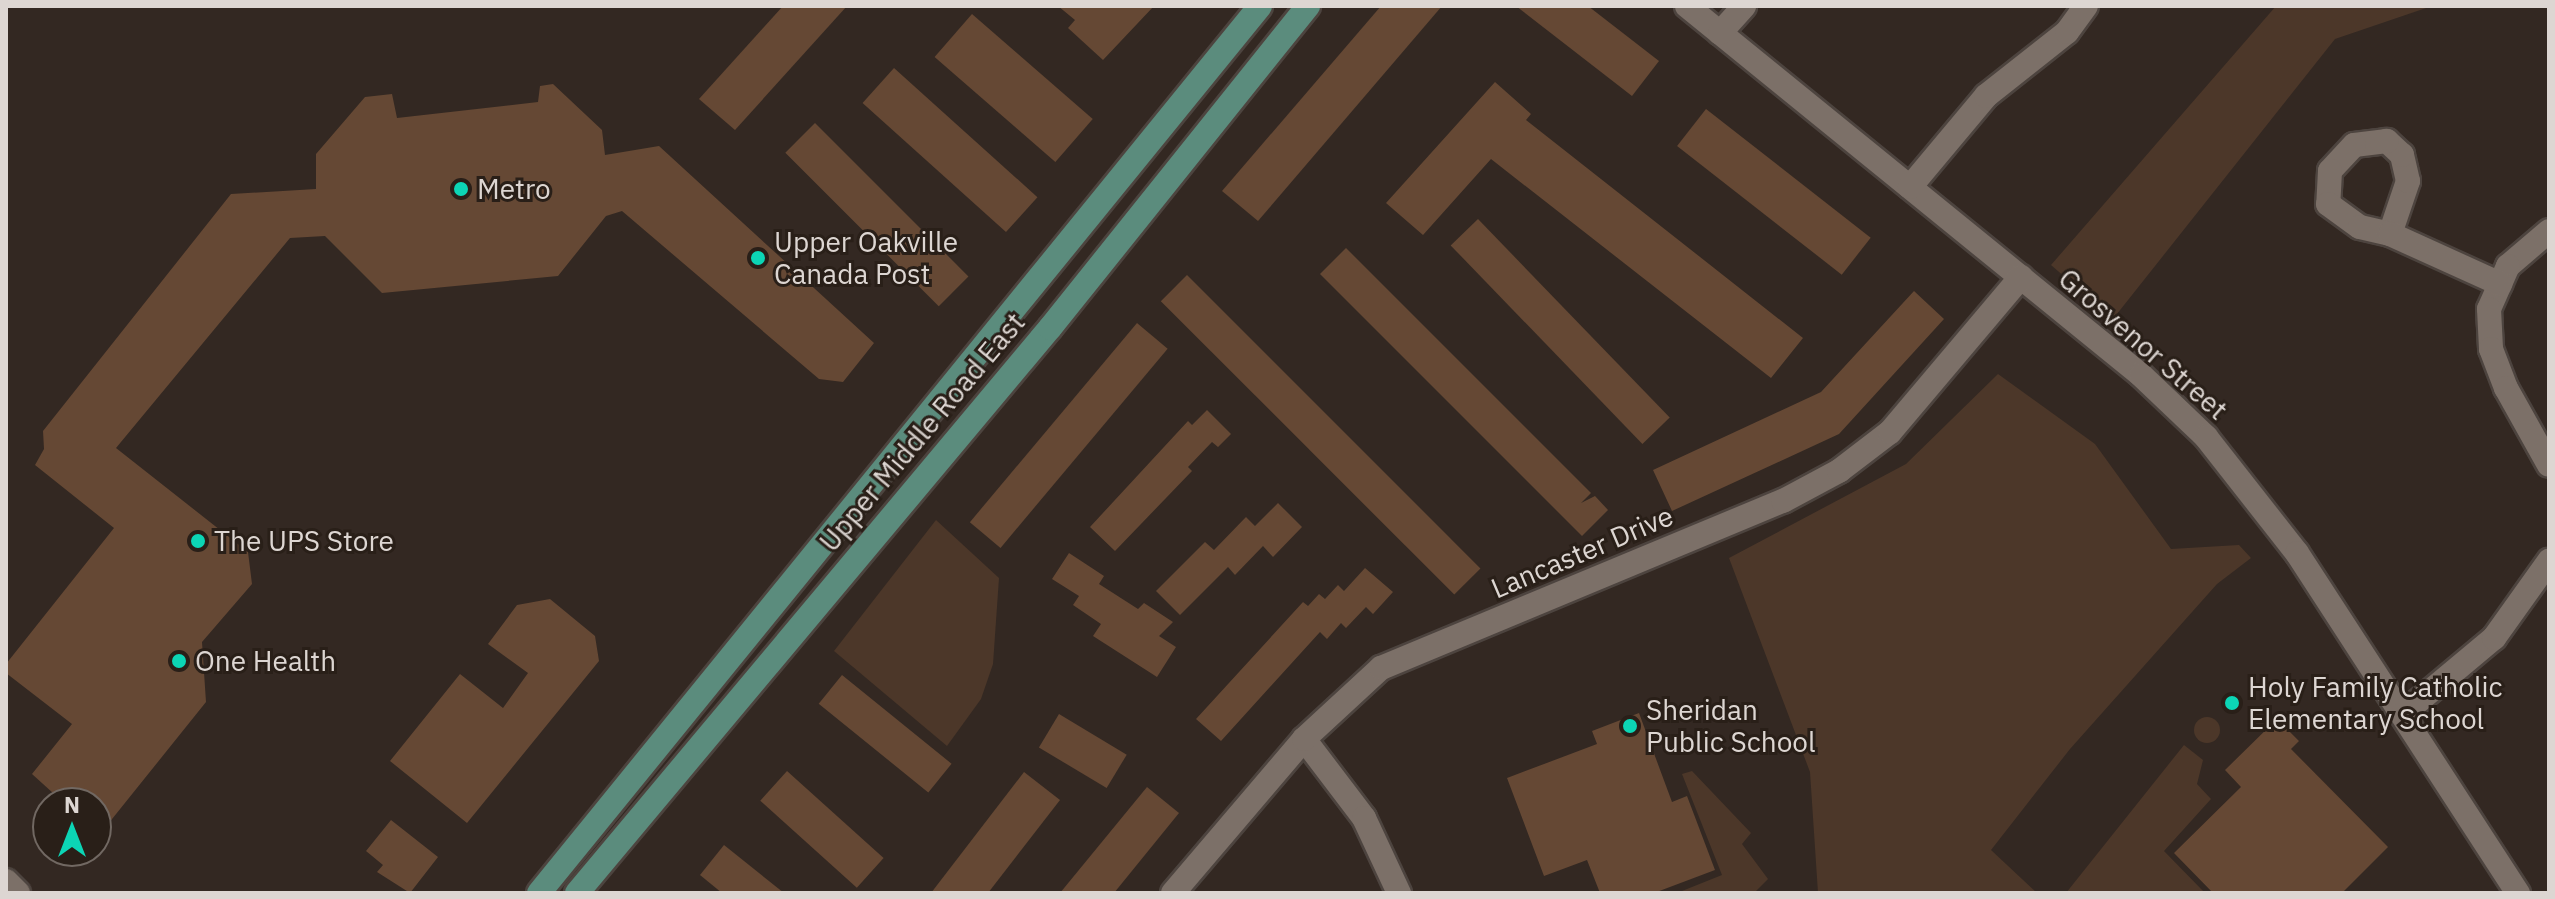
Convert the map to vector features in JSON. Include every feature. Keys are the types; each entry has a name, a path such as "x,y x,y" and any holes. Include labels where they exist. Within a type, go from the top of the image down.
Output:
{"main road":[{"name":"Upper Middle Road East","path":"539,893 1260,6"},
{"name":"Upper Middle Road East","path":"577,893 1050,328 1308,6"}],"street":[{"name":"Grosvenor Street","path":"1687,6 2153,385 2206,437 2297,553 2518,893"},
{"path":"1720,33 1744,6"},
{"path":"1910,187 1986,96 2067,32 2084,7"},
{"path":"2549,231 2508,266 2489,309 2491,349 2506,388 2549,465"},
{"path":"2390,234 2500,284"},
{"name":"Lancaster Drive","path":"1173,893 1304,739 1381,668 1783,501 1839,471 1890,432 2021,277"},
{"path":"2403,714 2494,638 2549,561"},
{"path":"1304,739 1364,818 1399,893"},
{"path":"6,881 18,893"}],"shaded area":[{"path":"2276,6 2432,6 2335,39 2113,319 2051,265"},
{"path":"1998,374 2095,444 2171,549 2239,545 2251,558 2217,584 2070,749 1991,850 2037,893 1818,893 1810,772 1729,558 1906,464"},
{"path":"936,520 999,578 993,664 981,699 947,746 834,651"},
{"path":"2207,717 2216,721 2220,730 2216,739 2207,743 2198,739 2194,730 2198,721"},
{"path":"2184,745 2203,760 2197,784 2211,799 2164,851 2205,893 2066,893"},
{"path":"1692,771 1751,833 1742,844 1768,879 1754,893 1677,893 1722,875 1682,774"}],"building":[{"path":"783,6 847,6 735,130 699,99"},
{"path":"1058,6 1154,6 1103,60 1068,28 1075,20"},
{"path":"1381,6 1442,6 1258,221 1222,191"},
{"path":"1516,6 1588,6 1659,61 1632,96"},
{"path":"972,14 1093,119 1055,162 935,57"},
{"path":"894,68 1037,197 1006,232 863,103"},
{"path":"1495,82 1531,114 1526,120 1803,338 1771,378 1491,159 1423,235 1386,203"},
{"path":"553,84 602,130 605,155 659,146 874,343 843,382 819,379 622,211 606,216 558,276 382,293 325,236 290,238 116,448 248,552 252,584 202,642 206,702 112,819 112,787 46,787 32,774 72,724 6,673 6,664 114,528 35,465 44,449 43,431 231,194 316,189 316,154 365,97 392,94 397,118 538,102 540,86"},
{"path":"1706,109 1871,238 1842,275 1677,146"},
{"path":"815,123 968,276 939,306 785,153"},
{"path":"1478,219 1670,418 1642,444 1451,245"},
{"path":"1346,248 1591,493 1581,503 1595,496 1608,510 1582,536 1320,274"},
{"path":"1187,275 1480,568 1454,595 1161,301"},
{"path":"1914,291 1944,319 1839,434 1672,511 1653,470 1821,392"},
{"path":"1137,323 1168,349 1001,548 970,522"},
{"path":"1207,410 1231,434 1218,447 1212,442 1188,467 1192,471 1115,551 1090,527 1188,421 1192,425"},
{"path":"1278,503 1302,527 1273,557 1263,546 1235,575 1228,567 1180,615 1156,591 1205,542 1214,550 1246,517 1255,526"},
{"path":"1069,553 1104,576 1099,584 1138,609 1144,603 1173,622 1159,636 1176,647 1157,677 1093,636 1101,624 1073,605 1079,596 1052,579"},
{"path":"1365,568 1393,592 1373,614 1366,607 1346,628 1341,623 1327,639 1320,632 1221,741 1196,719 1303,602 1308,606 1319,594 1325,599 1338,585 1344,591"},
{"path":"550,599 595,636 599,661 467,823 390,761 460,674 503,708 528,673 488,644 517,605"},
{"path":"842,675 952,764 928,792 819,704"},
{"path":"1639,713 1672,802 1687,796 1715,870 1654,893 1600,893 1587,860 1544,876 1507,778 1597,744 1592,731"},
{"path":"1059,714 1127,755 1107,788 1039,747"},
{"path":"2277,719 2299,741 2291,749 2388,847 2342,893 2213,893 2174,853 2241,787 2225,770"},
{"path":"787,771 884,858 857,888 760,801"},
{"path":"1024,772 1060,800 988,893 931,893"},
{"path":"1147,787 1179,813 1114,893 1060,893"},
{"path":"391,820 438,857 410,893 377,872 383,865 366,851"},
{"path":"724,845 784,893 722,893 700,875"}],"place":[{"name":"Metro","path":"461,189"},
{"name":"Upper Oakville Canada Post","path":"758,258"},
{"name":"The UPS Store","path":"198,541"},
{"name":"One Health","path":"179,661"},
{"name":"Holy Family Catholic Elementary School","path":"2232,703"},
{"name":"Sheridan Public School","path":"1630,726"}]}
